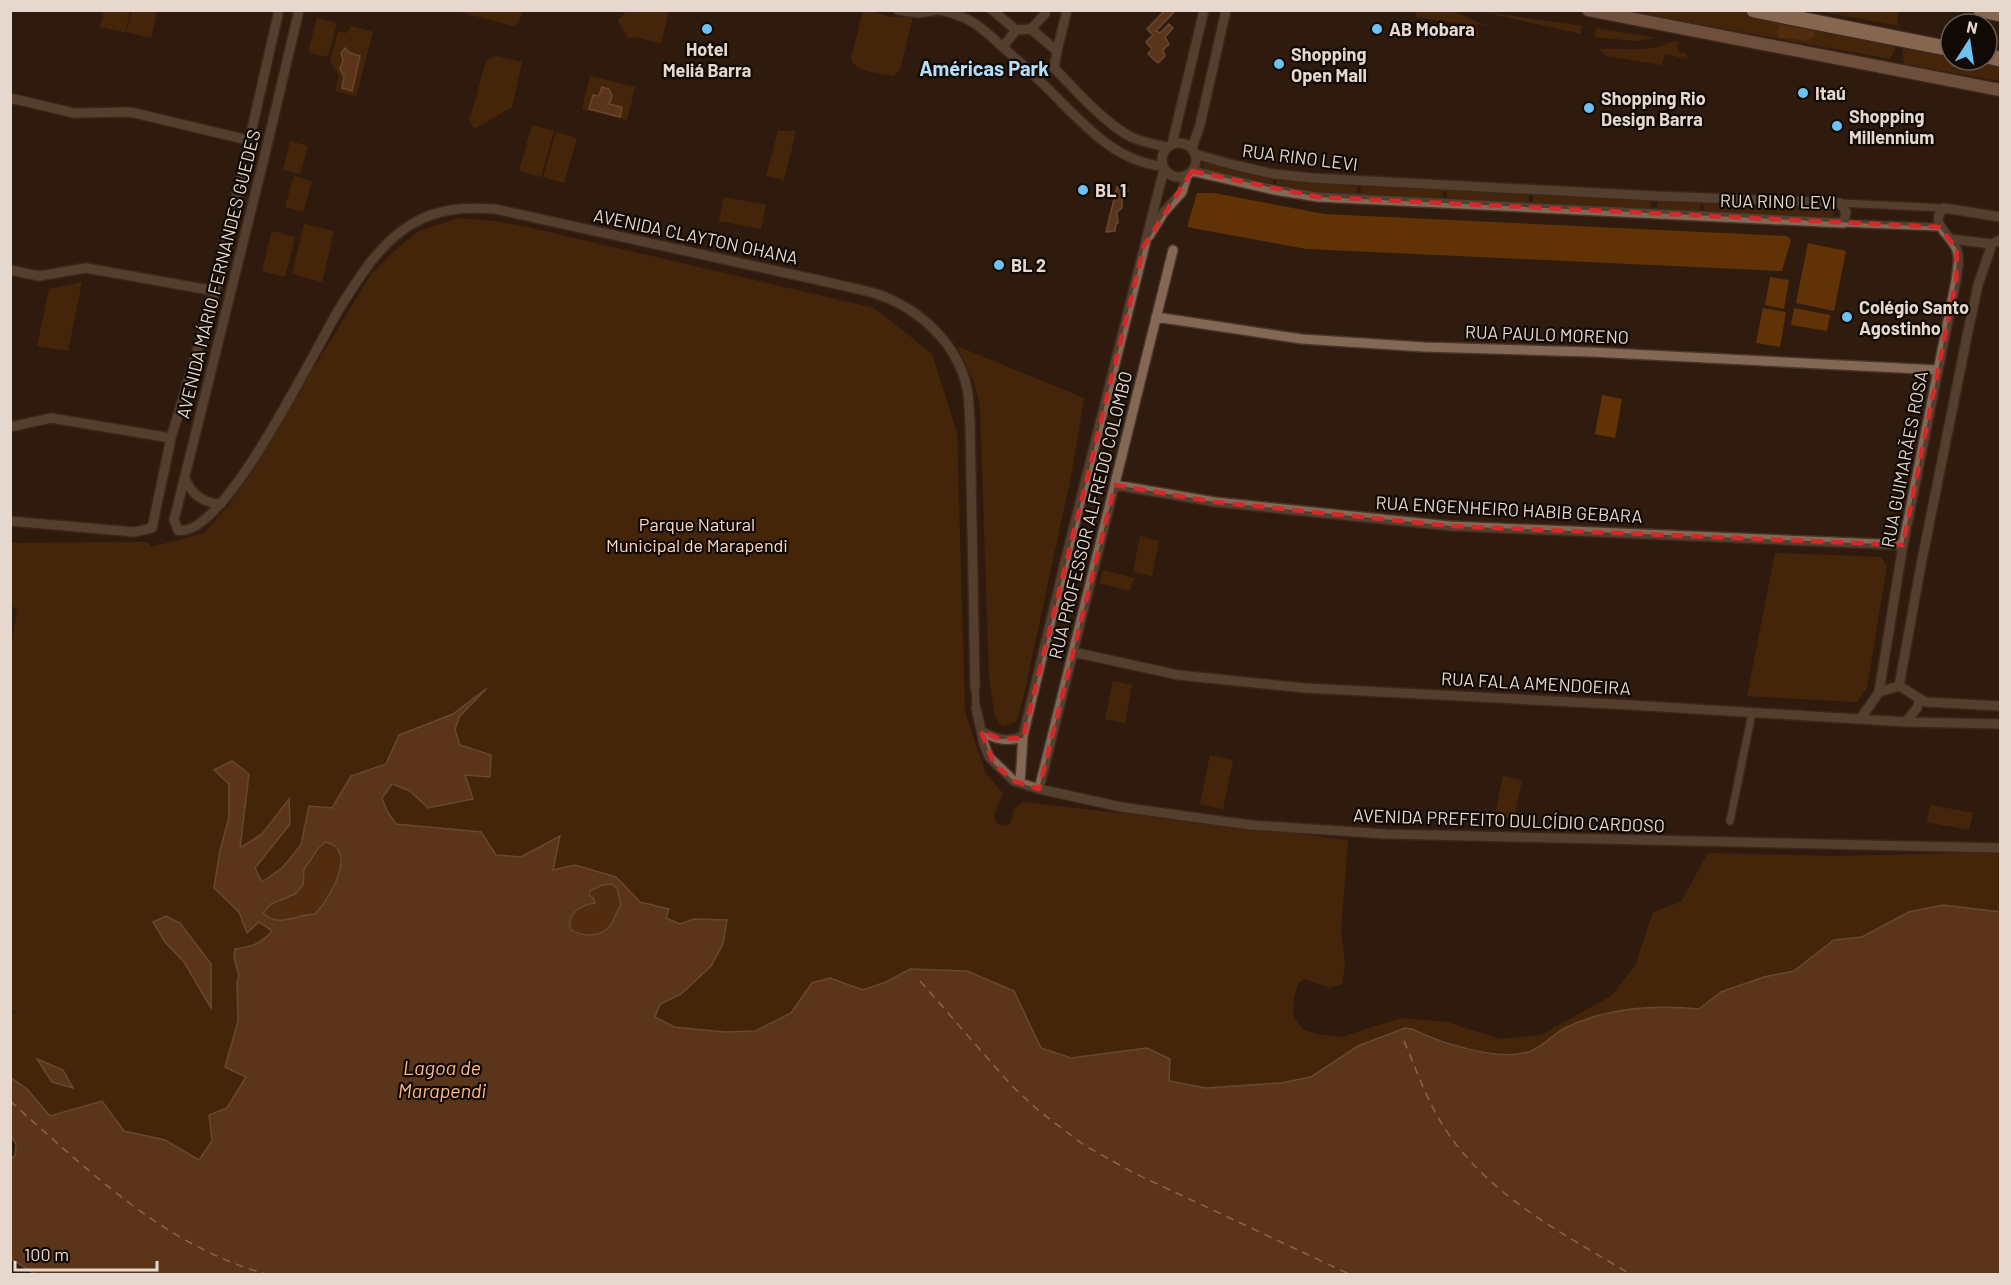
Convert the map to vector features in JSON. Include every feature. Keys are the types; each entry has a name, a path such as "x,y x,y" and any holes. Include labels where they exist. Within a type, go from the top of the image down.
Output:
{"highway":[{"path":"1754,10 1939,47"},
{"path":"1981,10 2001,14"}],"main road":[{"path":"1588,10 2001,90"}],"street":[{"name":"AVENIDA MÁRIO FERNANDES GUEDES","path":"10,521 134,532 153,528 171,438 215,291 279,10"},
{"name":"AVENIDA MÁRIO FERNANDES GUEDES","path":"191,528 182,531 174,524 299,10"},
{"path":"898,10 908,13 940,10 958,14 977,24 1099,139 1136,162 1163,168 1174,176 1189,173 1196,163 1194,151 1226,10"},
{"path":"992,10 1016,30 1031,29 1046,10"},
{"path":"1040,81 1054,68 1067,10"},
{"path":"1163,168 1162,154 1169,145 1203,10"},
{"path":"1031,29 1057,51"},
{"path":"1003,47 1016,30"},
{"path":"1054,68 1092,106 1130,136 1144,142 1169,145 1183,143 1194,151"},
{"path":"10,98 74,112 130,112 248,140"},
{"name":"RUA RINO LEVI","path":"1189,173 1318,197 1842,223 1846,212 1840,203 1312,178 1263,172 1230,164 1194,151"},
{"name":"RUA PROFESSOR ALFREDO COLOMBO","path":"1020,783 1023,736 1163,168"},
{"name":"RUA PROFESSOR ALFREDO COLOMBO","path":"1144,246 1164,212 1182,192 1189,173"},
{"path":"1656,196 1656,214"},
{"path":"1840,203 1944,208 2001,217"},
{"name":"AVENIDA CLAYTON OHANA","path":"191,528 221,504 244,474 280,416 340,308 370,262 389,241 412,223 438,212 466,207 495,209 879,295 916,314 942,336 956,357 967,388 970,421 976,708 984,744 994,764 1014,781 1020,783"},
{"path":"1944,208 1938,218 1939,227 1951,239 1998,240"},
{"path":"1842,223 1939,227"},
{"name":"RUA GUIMARÃES ROSA","path":"1861,718 1879,692 1903,545 1959,261 1957,249 1951,239"},
{"name":"RUA GUIMARÃES ROSA","path":"1899,686 1966,336 1978,285 1998,240"},
{"name":"RUA PROFESSOR ALFREDO COLOMBO","path":"1038,789 1173,249"},
{"path":"10,270 39,276 86,268 215,291"},
{"name":"RUA PAULO MORENO","path":"1156,317 1302,339 1424,347 1592,352 1938,370"},
{"path":"10,427 51,418 171,438"},
{"path":"185,479 192,492 200,498 210,504 221,504"},
{"name":"RUA ENGENHEIRO HABIB GEBARA","path":"1115,485 1215,502 1450,526 1903,545"},
{"name":"RUA FALA AMENDOEIRA","path":"1073,652 1178,675 1305,688 1906,722 2001,724"},
{"path":"1879,692 1899,686 1913,692 1926,702 2001,706"},
{"path":"1906,722 1917,708 1920,699"},
{"path":"1730,821 1752,713"},
{"path":"981,731 1000,739 1017,739 1023,736"},
{"name":"AVENIDA PREFEITO DULCÍDIO CARDOSO","path":"1020,783 1121,807 1251,825 1386,834 2001,849"}],"highlighted area":[{"path":"1192,171 1318,197 1939,227 1957,249 1956,281 1903,545 1450,526 1215,502 1115,485 1039,789 1014,781 994,764 981,731 1000,739 1023,738 1144,246"}],"green space":[{"path":"104,11 130,11 125,32 100,27"},
{"path":"132,11 157,11 151,38 126,32"},
{"path":"456,11 522,11 519,21 514,26"},
{"path":"627,11 669,11 661,44 636,37 628,38 618,20"},
{"path":"863,11 872,11 891,17 911,17 900,70 893,76 863,70 851,59"},
{"path":"1416,11 1452,11 1487,26 1477,24 1479,38 1470,37 1468,25 1417,17"},
{"path":"1479,11 1582,26 1581,34"},
{"path":"1629,11 1740,11 1894,41 1895,50 1890,59"},
{"path":"1818,11 1900,11 1897,17 1899,26"},
{"path":"317,18 337,23 328,57 308,52"},
{"path":"351,26 373,32 356,96 335,91 339,76 330,60 338,32 347,33"},
{"path":"1596,28 1657,38 1635,41 1595,37"},
{"path":"1674,41 1682,42 1677,45 1678,52 1686,53 1688,59 1665,54 1662,65 1606,56 1599,49 1647,49"},
{"path":"1902,43 1939,51 1939,70 1904,64"},
{"path":"495,56 522,62 512,107 474,129 468,118 471,115 486,61"},
{"path":"1999,64 2000,81 1949,72 1999,72"},
{"path":"590,76 635,87 627,120 582,109"},
{"path":"532,125 554,131 541,177 519,171"},
{"path":"778,131 796,131 784,180 766,176"},
{"path":"556,132 577,138 564,183 543,177"},
{"path":"290,141 308,146 300,174 283,170"},
{"path":"1206,161 1273,176 1272,187 1203,171 1202,165"},
{"path":"294,176 312,181 303,212 285,207"},
{"path":"1277,176 1357,186 1357,197 1276,187"},
{"path":"1361,186 1443,190 1442,201 1360,197"},
{"path":"1447,190 1529,194 1529,204 1447,201"},
{"path":"1197,193 1214,193 1324,214 1787,236 1791,240 1782,271 1306,249 1187,227"},
{"path":"1533,193 1652,199 1653,211 1533,205"},
{"path":"724,197 766,205 761,229 719,221"},
{"path":"1659,199 1700,202 1700,213 1660,212 1657,205"},
{"path":"1706,202 1830,207 1834,210 1834,215 1832,218 1705,212 1703,204"},
{"name":"Parque Natural Municipal de Marapendi","path":"459,218 495,221 874,308 932,354 957,433 965,712 986,774 1003,793 994,814 996,823 1004,826 1010,824 1014,809 1023,802 1348,840 1341,931 1345,964 1342,984 1330,988 1305,979 1299,982 1294,997 1293,1016 1303,1029 1316,1034 1341,1037 1401,1018 1447,1022 1500,1039 1541,1035 1611,996 1635,966 1653,912 1681,902 1708,853 1834,856 2000,852 2000,912 1943,905 1909,912 1862,937 1834,940 1794,971 1764,977 1721,992 1699,1009 1666,1007 1632,1009 1599,1015 1567,1026 1527,1053 1482,1051 1405,1028 1358,1046 1311,1077 1281,1083 1206,1089 1169,1081 1147,1048 1071,1058 1041,1048 1014,991 907,971 863,990 830,978 812,983 791,1013 755,1031 725,1032 674,1027 654,1017 660,1004 681,994 694,919 680,925 666,918 669,909 640,902 616,877 553,870 560,836 521,857 496,855 395,824 387,811 382,798 391,784 410,791 428,808 465,775 455,730 459,717 483,692 453,714 399,735 386,764 351,776 332,808 309,806 301,845 283,867 262,883 255,868 288,800 262,834 239,849 249,774 214,770 229,784 230,817 220,851 214,888 239,912 247,933 259,922 272,931 265,939 234,958 239,976 237,982 238,1021 225,1067 246,1077 199,1160 165,1140 124,1131 102,1101 50,1116 27,1089 11,1078 10,1014 17,1012 10,1009 10,654 17,611 11,604 11,543 147,542 152,547 204,533 230,504 372,273 419,231","holes":["154,922 199,950 211,964 211,1007 184,962 165,942","37,1059 63,1070 72,1088 52,1082"]},
{"path":"304,224 334,231 322,282 292,274"},
{"path":"272,231 295,237 285,277 262,271"},
{"path":"1808,243 1846,251 1834,311 1796,303"},
{"path":"1770,277 1789,280 1784,309 1765,305"},
{"path":"82,282 68,351 37,346 49,289"},
{"path":"1763,308 1786,312 1780,347 1756,343"},
{"path":"1794,308 1830,315 1827,331 1791,325"},
{"path":"957,346 1084,398 1071,476 1023,699 1016,722 1002,726 995,717 989,677 980,405 974,382"},
{"path":"1602,395 1622,399 1615,438 1595,434"},
{"path":"1140,536 1159,541 1152,576 1133,572"},
{"path":"1775,553 1880,557 1887,565 1867,688 1857,702 1747,696"},
{"path":"1103,570 1134,578 1130,591 1099,583"},
{"path":"1113,681 1132,685 1125,723 1105,719"},
{"path":"1210,755 1233,760 1223,809 1200,804"},
{"path":"1503,776 1522,780 1514,819 1495,815"},
{"path":"1930,805 1973,813 1969,830 1927,822"}],"shaded area":[{"path":"1787,23 1813,26 1815,36 1805,41 1779,38 1777,32 1780,25"},
{"path":"325,842 335,846 340,854 341,864 334,887 315,914 274,920 262,914 271,904 295,894 303,885 304,869"},
{"path":"611,884 616,888 621,905 610,926 601,933 591,935 580,934 570,929 572,917 579,908 587,904 590,891 602,885"}],"water":[{"path":"1165,10 1175,11 1156,31 1160,33 1169,24 1173,28 1165,37 1169,44 1163,50 1165,56 1158,63 1148,54 1152,49 1146,42 1153,35 1147,29"},
{"path":"345,48 350,53 360,56 352,91 342,88 344,77 340,69 343,60 341,53"},
{"path":"602,87 609,89 612,96 609,104 622,107 620,117 589,109 593,95 599,96"},
{"path":"1125,186 1128,190 1122,199 1122,208 1117,212 1118,223 1115,231 1106,232 1117,187"},
{"name":"Lagoa de Marapendi","path":"487,688 459,717 455,730 460,745 491,755 490,777 465,775 473,799 428,808 410,791 392,784 382,798 396,824 481,832 496,855 521,857 560,836 553,870 575,865 616,877 640,902 669,909 666,918 680,924 694,919 727,920 723,944 711,966 681,994 660,1004 655,1017 674,1027 725,1032 755,1031 791,1013 812,983 830,978 863,990 886,982 910,969 967,971 1014,991 1041,1048 1071,1058 1147,1048 1170,1059 1169,1081 1206,1088 1281,1083 1311,1077 1358,1046 1405,1028 1469,1049 1500,1054 1528,1052 1567,1027 1598,1016 1632,1009 1666,1007 1699,1009 1721,992 1764,977 1794,971 1834,940 1862,937 1909,912 1943,905 2000,912 2000,1274 35,1274 11,1259 10,1161 15,1155 16,1145 11,1135 11,1078 27,1089 50,1116 102,1101 124,1131 165,1140 199,1160 212,1141 209,1115 227,1108 246,1077 225,1067 238,1021 237,982 239,976 234,958 235,949 255,944 272,931 259,922 247,933 239,912 214,888 229,817 229,784 214,770 232,761 249,774 240,848 262,834 289,799 290,824 255,868 262,882 283,867 301,845 309,806 332,808 351,776 386,764 399,735 453,714","holes":["325,842 335,846 340,854 341,864 334,887 321,907 315,914 288,920 269,918 263,913 271,904 295,894 303,885 304,869","611,884 617,888 621,905 610,926 601,933 591,935 580,934 570,929 573,914 584,906 595,903 589,895 590,891 602,885"]},
{"path":"166,916 180,923 211,964 211,1008 184,962 165,942 153,922"},
{"path":"37,1059 63,1070 73,1088 52,1082"}],"ferry route":[{"path":"920,981 1011,1085 1039,1111 1084,1145 1134,1173 1349,1274"},
{"path":"1404,1041 1436,1114 1460,1149 1480,1171 1527,1210 1630,1274"},
{"path":"10,1101 98,1178 160,1225 229,1261 266,1274"}],"place":[{"name":"Hotel Meliá Barra","path":"707,29"},
{"name":"AB Mobara","path":"1377,29"},
{"name":"Shopping Open Mall","path":"1279,64"},
{"name":"Itaú","path":"1803,93"},
{"name":"Shopping Rio Design Barra","path":"1589,108"},
{"name":"Shopping Millennium","path":"1837,126"},
{"name":"BL 1","path":"1083,190"},
{"name":"BL 2","path":"999,265"},
{"name":"Colégio Santo Agostinho","path":"1847,317"}],"district":[{"name":"Américas Park","path":"984,68"}]}
